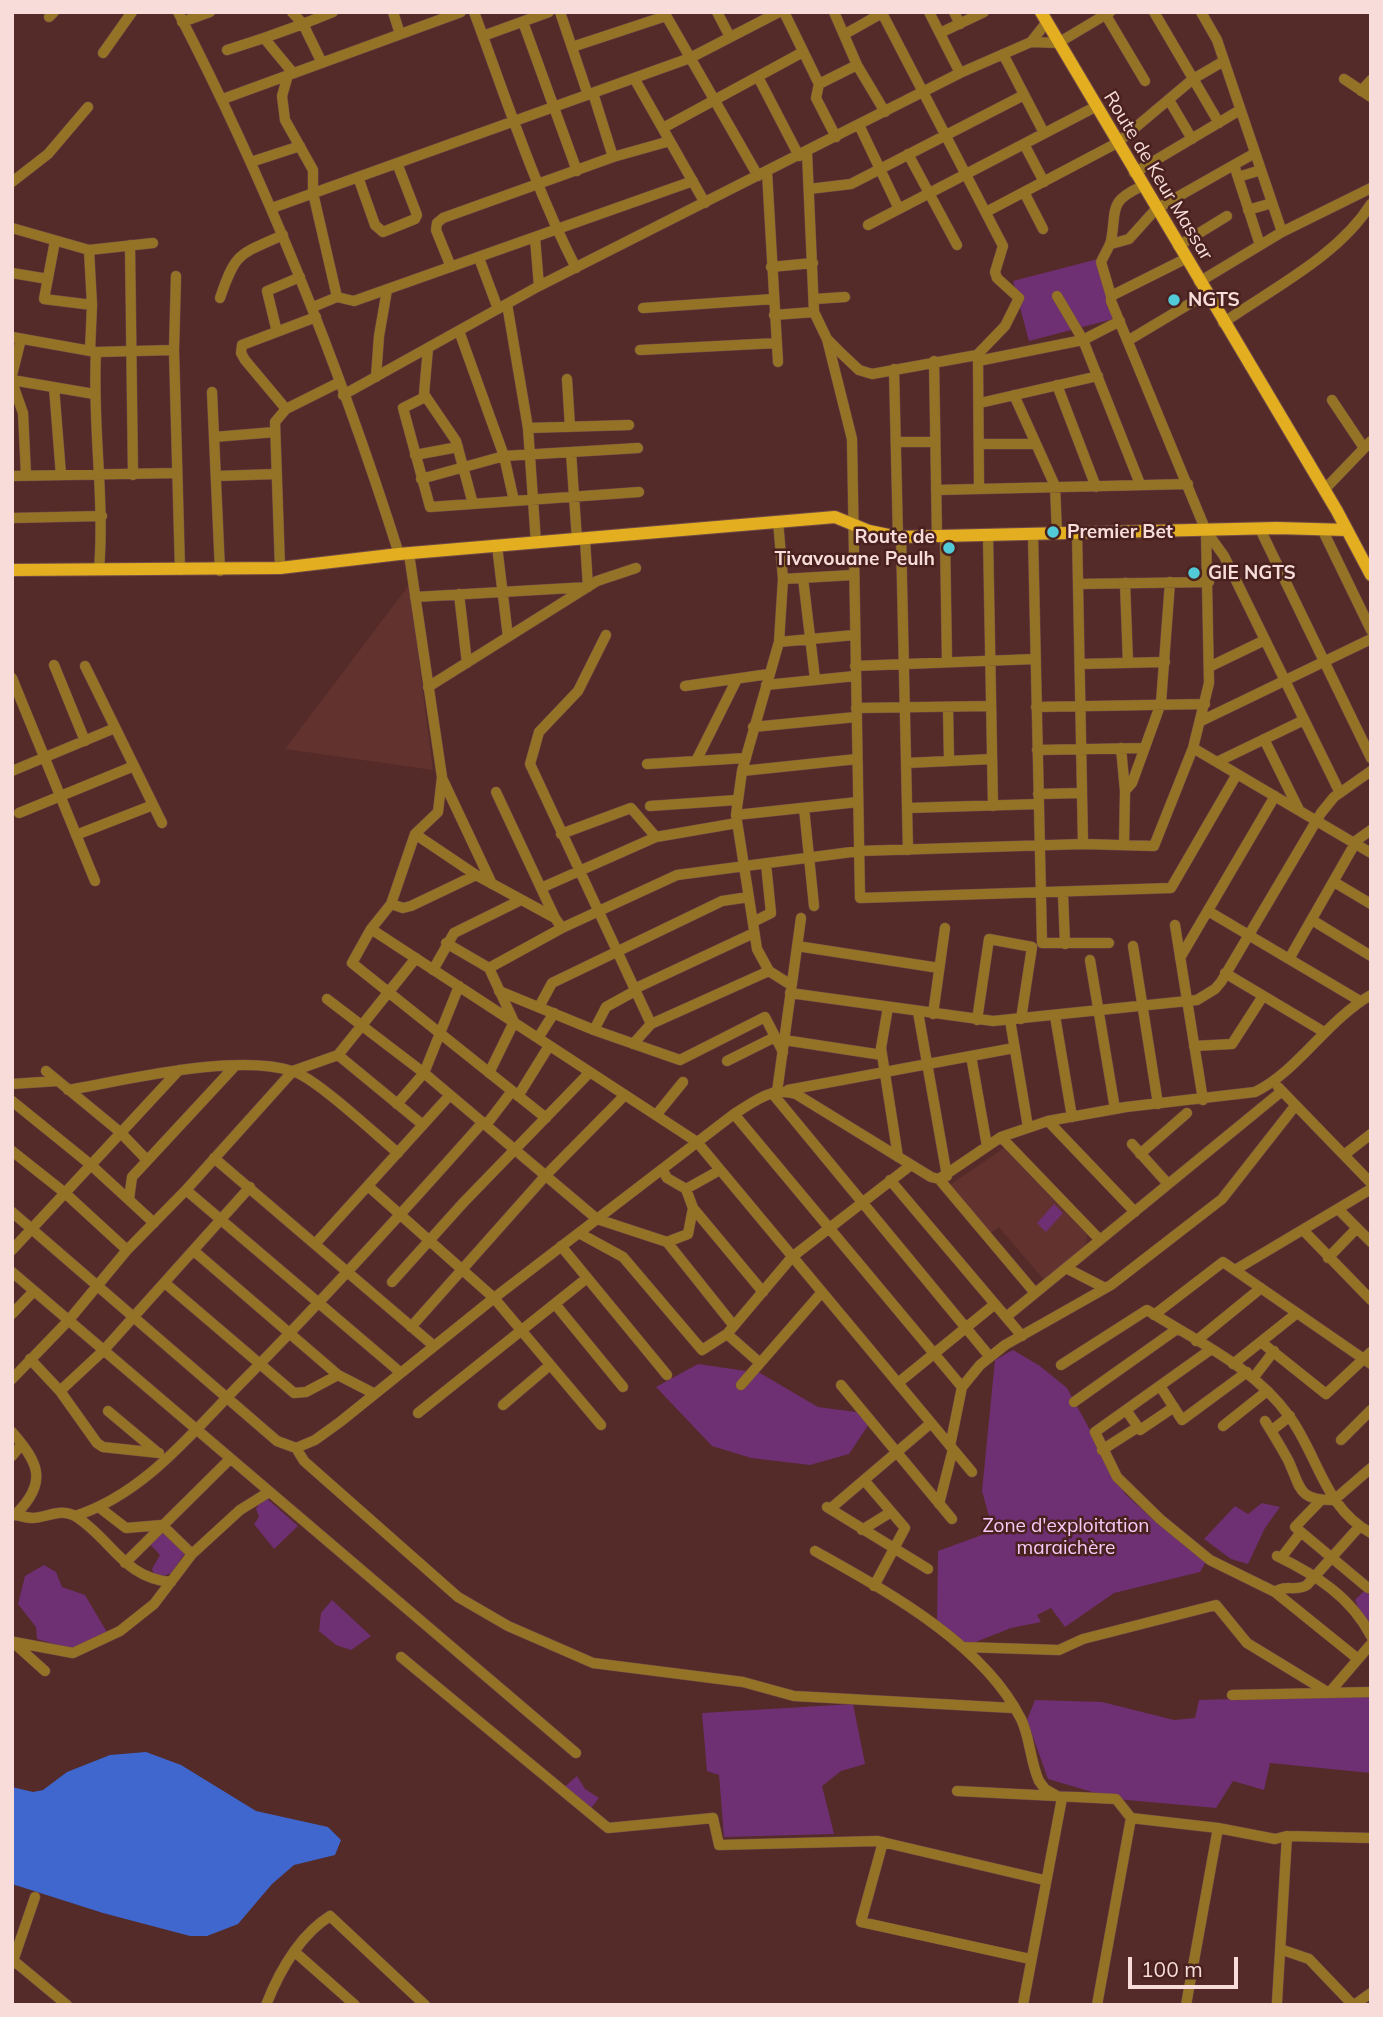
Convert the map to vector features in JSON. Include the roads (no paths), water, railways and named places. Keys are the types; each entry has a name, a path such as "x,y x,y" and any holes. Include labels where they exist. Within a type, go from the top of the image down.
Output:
{"main road":[{"name":"Route de Keur Massar","path":"1043,18 1324,490 1371,575"},
{"path":"12,570 220,571 280,568 404,554 835,517 869,531 900,537 1260,529 1347,530"}],"street":[{"path":"103,53 132,12"},
{"path":"210,12 180,17 223,99 272,208 315,312 338,383 404,554 415,597 442,777 438,813 415,834 391,904 371,929 352,963 546,1118"},
{"path":"292,12 303,24 322,63"},
{"path":"227,50 333,12"},
{"path":"393,12 400,34"},
{"path":"223,99 461,12"},
{"path":"474,12 556,230 576,268"},
{"path":"483,36 549,12"},
{"path":"560,12 613,157"},
{"path":"717,12 730,37"},
{"path":"272,208 690,58 782,12 820,83 816,98 836,137"},
{"path":"834,12 857,65 885,112"},
{"path":"929,12 960,74"},
{"path":"954,12 960,24"},
{"path":"940,33 984,12"},
{"path":"1154,12 1219,123"},
{"path":"1200,12 1217,40 1282,232"},
{"path":"845,34 883,13 1003,246 995,272 997,278 1019,298 1005,326 978,358 979,488"},
{"path":"343,395 540,286 923,92 1031,42 1058,43 1107,13 1145,81"},
{"path":"572,47 665,14 714,100 762,174 778,362"},
{"path":"1031,42 1043,18"},
{"path":"523,22 578,171"},
{"path":"264,38 290,74"},
{"path":"663,128 803,52"},
{"path":"1003,54 1044,134"},
{"path":"986,212 1117,144 1193,79 1224,61"},
{"path":"820,83 857,65"},
{"path":"290,74 282,96 283,110 287,125 313,170 313,193 337,297"},
{"path":"758,77 803,154 809,189 814,312 827,339 852,439 860,898 1063,894 1171,888 1237,774"},
{"path":"634,78 705,203"},
{"path":"1344,79 1371,97"},
{"path":"1362,91 1371,80"},
{"path":"809,189 847,185 1024,95"},
{"path":"1168,100 1192,139"},
{"path":"12,182 48,154 88,107"},
{"path":"868,225 1095,107"},
{"path":"1134,173 1241,110"},
{"path":"859,125 900,209"},
{"path":"452,267 436,230 437,223 613,157 670,141"},
{"path":"1024,144 1044,182"},
{"path":"251,162 300,146"},
{"path":"1111,244 1129,239 1156,209 1255,153"},
{"path":"908,154 957,245"},
{"path":"358,177 375,225 383,232 415,219 417,215 397,163"},
{"path":"1234,165 1260,245"},
{"path":"1238,177 1261,170"},
{"path":"337,297 354,302 693,181"},
{"path":"1142,186 1122,197 1114,207 1111,244 1101,262 1111,296 1206,531 1224,556 1340,793"},
{"path":"1129,340 1260,245 1371,188"},
{"path":"1024,192 1043,229"},
{"path":"1248,210 1272,203"},
{"path":"1223,323 1336,245 1358,223 1371,204"},
{"path":"1178,246 1227,216"},
{"path":"1358,223 1371,217"},
{"path":"12,228 89,250 153,243"},
{"path":"220,298 231,265 239,255 283,235"},
{"path":"535,238 540,286"},
{"path":"55,241 44,299 92,306"},
{"path":"130,245 133,475"},
{"path":"89,250 94,394 101,474 99,570"},
{"path":"479,258 502,306 528,428 536,543"},
{"path":"1111,296 1185,259"},
{"path":"771,267 813,262"},
{"path":"12,273 48,279"},
{"path":"176,276 174,350 180,570"},
{"path":"277,332 267,291 300,277"},
{"path":"376,377 379,336 387,290"},
{"path":"1057,296 1083,340 1140,484"},
{"path":"286,409 241,354 242,345 277,332 337,297"},
{"path":"815,299 845,298"},
{"path":"643,309 773,299"},
{"path":"774,315 814,312"},
{"path":"827,339 859,370 873,374 934,361 978,358 1083,340 1120,321"},
{"path":"459,331 503,456 514,501"},
{"path":"26,475 23,414 12,379 17,338 93,352 174,350"},
{"path":"640,350 777,343"},
{"path":"428,348 423,388 425,397 452,432 473,504"},
{"path":"934,361 936,489 947,662"},
{"path":"894,369 908,850"},
{"path":"980,403 1098,376"},
{"path":"12,379 94,394"},
{"path":"568,379 570,427"},
{"path":"280,568 275,422 286,409 338,383"},
{"path":"1057,385 1096,486"},
{"path":"54,387 61,475"},
{"path":"212,392 220,571"},
{"path":"1014,395 1055,486 1057,533"},
{"path":"425,397 403,408 430,507 639,492"},
{"path":"1324,490 1367,445 1332,400"},
{"path":"528,428 629,425"},
{"path":"214,437 275,432"},
{"path":"897,442 935,442"},
{"path":"980,444 1036,444"},
{"path":"415,455 458,447"},
{"path":"421,479 503,456 638,448"},
{"path":"571,452 574,496 589,587"},
{"path":"12,476 177,472"},
{"path":"217,476 276,474"},
{"path":"936,489 1188,484"},
{"path":"12,518 102,516"},
{"path":"778,521 783,579 779,642 742,771 736,819 757,949 769,971 791,989 977,1020 1010,1020 1187,1003 1215,989 1226,974 1326,805 1371,771"},
{"path":"1260,529 1371,758"},
{"path":"1322,529 1371,630"},
{"path":"489,968 562,928 677,876 859,851 1083,844 1154,846 1193,748 1205,704 1209,667 1206,531"},
{"path":"1077,532 1083,844"},
{"path":"1032,534 1042,943 1109,943"},
{"path":"988,536 993,806"},
{"path":"497,546 508,637"},
{"path":"428,687 607,576 636,568"},
{"path":"783,579 853,575"},
{"path":"803,578 815,679"},
{"path":"1125,791 1132,783 1161,704 1170,582"},
{"path":"1078,584 1209,582"},
{"path":"1125,583 1128,663"},
{"path":"415,597 589,587"},
{"path":"459,594 467,663"},
{"path":"606,635 578,691 539,732 530,764 651,1024"},
{"path":"779,642 855,635"},
{"path":"1201,721 1371,639"},
{"path":"1209,667 1265,640"},
{"path":"766,685 904,664 1035,659"},
{"path":"1080,664 1165,662"},
{"path":"54,665 85,741"},
{"path":"85,666 162,823"},
{"path":"685,686 769,674"},
{"path":"12,678 95,881"},
{"path":"697,759 737,679"},
{"path":"1036,707 1205,704"},
{"path":"753,727 905,708 991,706"},
{"path":"948,707 949,760"},
{"path":"12,713 25,708"},
{"path":"1217,762 1304,720"},
{"path":"12,771 115,728"},
{"path":"1264,739 1299,810"},
{"path":"1121,748 1125,791 1124,845"},
{"path":"1037,750 1144,748"},
{"path":"1193,748 1371,853"},
{"path":"647,764 746,758"},
{"path":"742,771 857,758"},
{"path":"907,763 992,759"},
{"path":"19,813 134,766"},
{"path":"442,777 492,884"},
{"path":"496,792 562,928"},
{"path":"908,807 993,806 1082,793"},
{"path":"1180,958 1276,796"},
{"path":"650,806 737,800"},
{"path":"541,888 656,837 736,819 858,802"},
{"path":"76,835 153,805"},
{"path":"561,834 631,808 656,837"},
{"path":"804,808 814,906"},
{"path":"1289,959 1356,844 1371,830"},
{"path":"415,834 476,875 555,918"},
{"path":"594,1030 606,1007 753,927 771,913 766,864"},
{"path":"391,904 403,908 411,906 476,875"},
{"path":"1334,882 1371,904"},
{"path":"1063,894 1065,944"},
{"path":"539,1007 552,983 722,901 748,897"},
{"path":"433,970 446,943 463,928 521,900"},
{"path":"1208,911 1360,1001"},
{"path":"780,1038 791,989 801,918"},
{"path":"1312,920 1371,956"},
{"path":"1175,925 1203,1100"},
{"path":"933,1014 945,928"},
{"path":"371,929 697,1142 972,1472"},
{"path":"977,1020 989,939 1032,947 1021,1019"},
{"path":"446,943 489,968 513,1022 489,1073"},
{"path":"797,946 939,968"},
{"path":"1133,946 1158,1104"},
{"path":"68,1090 179,1070 235,1066 293,1071 338,1055 416,958"},
{"path":"1090,960 1115,1109"},
{"path":"633,1044 651,1024 769,971"},
{"path":"1226,974 1324,1032"},
{"path":"397,1104 424,1073 459,986"},
{"path":"499,991 594,1030 680,1060 765,1017 780,1038 783,1052 777,1092 861,1203 990,1357"},
{"path":"943,1177 1001,1138 1048,1121 1115,1109 1248,1094 1273,1081 1324,1032 1371,995"},
{"path":"1194,1046 1232,1044 1263,996"},
{"path":"327,999 424,1073 547,1174 597,1219 667,1242 734,1326"},
{"path":"888,1007 882,1055 898,1157"},
{"path":"918,1012 943,1177 1035,1293"},
{"path":"538,1038 554,1013"},
{"path":"1055,1016 1072,1117"},
{"path":"1010,1020 1028,1127"},
{"path":"727,1061 780,1038 882,1055"},
{"path":"75,1516 100,1508 162,1456 198,1431 227,1397 290,1334 515,1093 549,1046"},
{"path":"296,1448 315,1440 494,1298 734,1114 777,1092 1014,1048"},
{"path":"338,1055 423,1125"},
{"path":"971,1056 987,1146"},
{"path":"129,1199 132,1177 235,1066"},
{"path":"12,1250 179,1070"},
{"path":"46,1071 120,1132 147,1160"},
{"path":"293,1071 398,1153"},
{"path":"12,1380 68,1321 127,1250 186,1190 293,1071"},
{"path":"392,1282 590,1072"},
{"path":"12,1084 58,1081"},
{"path":"1273,1081 1371,1183"},
{"path":"657,1114 683,1082"},
{"path":"1006,1317 1282,1091"},
{"path":"777,1092 796,1094 911,1165 943,1177"},
{"path":"315,1244 450,1095"},
{"path":"411,1326 547,1174 625,1095"},
{"path":"12,1101 91,1165 154,1223"},
{"path":"939,1504 962,1387 990,1357 1105,1288 1222,1199 1295,1106"},
{"path":"1140,1154 1187,1113"},
{"path":"734,1114 962,1387"},
{"path":"1048,1121 1135,1212"},
{"path":"1343,1155 1371,1134"},
{"path":"1001,1138 1100,1240"},
{"path":"1132,1144 1168,1184"},
{"path":"12,1151 65,1193 127,1250"},
{"path":"214,1158 434,1346"},
{"path":"579,1233 623,1257 699,1349 715,1345 727,1334 792,1256 911,1165"},
{"path":"662,1169 667,1178 686,1189 693,1208 763,1292"},
{"path":"686,1189 720,1170"},
{"path":"890,1180 1022,1336"},
{"path":"368,1186 494,1298 601,1425"},
{"path":"60,1391 103,1351 250,1187"},
{"path":"1235,1270 1371,1189"},
{"path":"186,1190 401,1373"},
{"path":"667,1242 688,1234 693,1208"},
{"path":"1338,1209 1371,1242"},
{"path":"12,1212 277,1441 296,1448 304,1461 458,1598 508,1626 593,1663 744,1682 794,1696 1013,1708"},
{"path":"1328,1258 1357,1228"},
{"path":"1303,1230 1371,1300"},
{"path":"561,1246 667,1375"},
{"path":"194,1251 338,1375 375,1394"},
{"path":"1154,1315 1223,1262 1368,1359 1326,1394 1261,1342"},
{"path":"1066,1268 1105,1288"},
{"path":"12,1272 576,1753"},
{"path":"418,1413 587,1278"},
{"path":"165,1283 297,1394 338,1375"},
{"path":"1196,1341 1261,1288"},
{"path":"12,1314 33,1292"},
{"path":"741,1385 822,1292"},
{"path":"555,1304 623,1387"},
{"path":"898,1383 995,1304"},
{"path":"1061,1365 1147,1310 1250,1375 1267,1391 1290,1416 1334,1500 1359,1527 1371,1533"},
{"path":"1233,1364 1297,1313"},
{"path":"1074,1402 1177,1329"},
{"path":"727,1334 760,1363"},
{"path":"1210,1350 1095,1432 1102,1450 1117,1476 1195,1549 1237,1575 1275,1592 1358,1659"},
{"path":"1160,1386 1182,1420 1250,1375 1274,1351"},
{"path":"30,1359 60,1391 97,1443 103,1447 162,1456"},
{"path":"503,1405 551,1365"},
{"path":"841,1385 952,1519"},
{"path":"1223,1426 1267,1391"},
{"path":"1126,1410 1140,1430 1174,1407"},
{"path":"1341,1440 1371,1410"},
{"path":"108,1411 162,1456"},
{"path":"1271,1431 1290,1416"},
{"path":"1265,1421 1289,1463 1298,1488 1321,1500 1334,1500 1371,1468"},
{"path":"928,1569 828,1508 931,1423"},
{"path":"1102,1450 1138,1427"},
{"path":"12,1432 34,1461 37,1472 36,1485 27,1503 14,1515"},
{"path":"12,1457 22,1444"},
{"path":"125,1563 230,1459"},
{"path":"864,1480 905,1528 874,1586"},
{"path":"13,1642 61,1653 74,1653 92,1647 120,1631 146,1611 192,1554 240,1510 269,1492"},
{"path":"1321,1500 1295,1527 1368,1588"},
{"path":"100,1508 144,1544"},
{"path":"862,1530 891,1511"},
{"path":"14,1515 31,1518 58,1512 75,1516 125,1563 146,1577 171,1582"},
{"path":"126,1528 162,1525 192,1554"},
{"path":"1275,1592 1283,1587 1303,1588 1359,1527"},
{"path":"1301,1532 1279,1557 1316,1575 1360,1613 1371,1636"},
{"path":"815,1551 874,1586 963,1647 1022,1720 1039,1781 1045,1789 1062,1798"},
{"path":"963,1647 1059,1650 1083,1639 1216,1605 1247,1643 1329,1693"},
{"path":"13,1642 45,1671"},
{"path":"1329,1693 1371,1644"},
{"path":"401,1657 608,1828 713,1818 719,1845 883,1842 1044,1880"},
{"path":"1232,1695 1371,1692"},
{"path":"957,1791 1116,1799 1131,1818 1218,1828 1275,1839 1287,1836 1371,1838"},
{"path":"1023,2005 1044,1880 1062,1798"},
{"path":"1097,2005 1131,1818"},
{"path":"1186,2005 1218,1828"},
{"path":"1277,2002 1287,1836"},
{"path":"883,1842 861,1922 1030,1959"},
{"path":"35,1897 13,1963 67,2005"},
{"path":"266,2005 273,1986 295,1952 315,1927 330,1916 425,2005"},
{"path":"1280,1949 1309,1959 1354,2005 1371,1993"},
{"path":"295,1952 355,2005"}],"water":[{"path":"146,1752 181,1765 256,1811 328,1827 341,1840 335,1855 294,1865 272,1884 238,1924 207,1936 190,1936 103,1913 12,1884 12,1787 33,1792 43,1790 67,1772 110,1755"}],"place":[{"name":"NGTS","path":"1174,300"},
{"name":"Premier Bet","path":"1053,532"},
{"name":"Route de Tivavouane Peulh","path":"949,548"},
{"name":"GIE NGTS","path":"1194,573"}],"park label":[{"name":"Zone d'exploitation maraichère","path":"1066,1537"}]}
